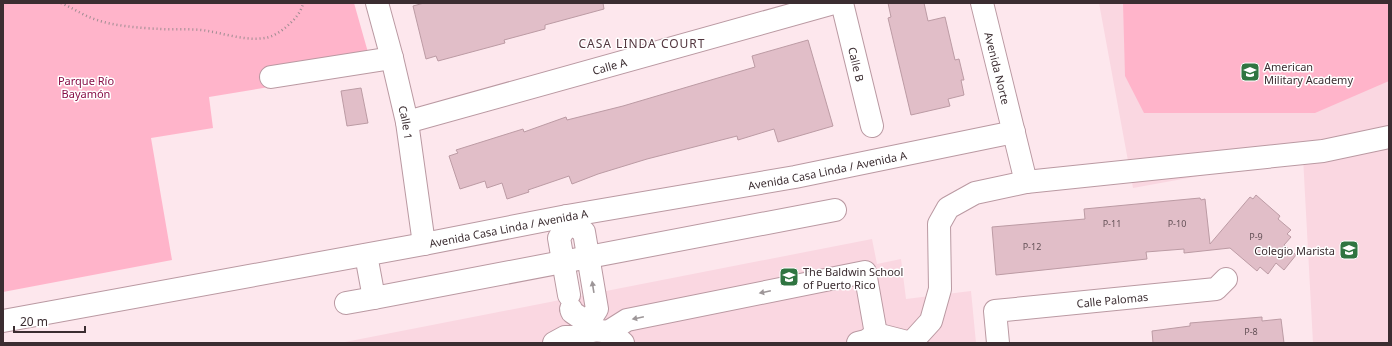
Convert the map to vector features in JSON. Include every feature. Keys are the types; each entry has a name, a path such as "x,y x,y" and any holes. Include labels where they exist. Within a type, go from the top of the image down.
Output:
{"street":[{"name":"Calle 1","path":"376,3 392,58 406,122 424,244"},
{"name":"Calle A","path":"406,122 834,3"},
{"name":"Calle B","path":"842,3 872,126"},
{"name":"Avenida Norte","path":"982,3 1026,182"},
{"path":"271,77 392,58"},
{"name":"Avenida Casa Linda / Avenida A","path":"3,321 795,177 1014,132"},
{"path":"554,343 565,337 593,335 628,320 864,272 867,339 911,343 931,321 940,289 939,224 948,208 975,194 1026,182 1323,151 1389,137"},
{"path":"346,303 835,210"},
{"path":"568,219 584,232 597,309 593,335 572,312 559,238 568,219"},
{"path":"366,255 374,298"},
{"name":"Calle Palomas","path":"998,343 995,311 1216,289 1226,279"}],"path":[{"path":"61,3 97,20 161,29 202,30 254,39 267,38 283,29 302,11 303,3"}],"shaded area":[{"name":"American Military Academy","path":"1099,3 1389,3 1389,343 1313,343 1303,157 1133,188"},
{"name":"The Baldwin School of Puerto Rico","path":"872,239 877,264 901,259 906,299 971,291 976,343 340,343"}],"green space":[{"name":"Parque Río Bayamón","path":"3,3 354,3 373,70 209,97 213,128 151,138 172,260 3,292"},
{"name":"American Military Academy","path":"1123,3 1389,3 1389,81 1315,113 1144,113 1125,76"}],"building":[{"path":"424,3 603,3 604,9 545,25 545,29 504,40 505,43 438,61 436,56 426,59 413,6"},
{"path":"888,3 924,3 928,21 945,17 955,60 959,59 964,80 961,80 964,95 948,99 950,106 911,115 888,18 891,17"},
{"path":"808,40 833,126 778,142 774,129 738,140 737,136 647,159 598,174 572,184 569,176 507,199 502,183 487,188 485,181 460,189 449,156 458,153 456,150 523,129 524,132 566,117 567,120 623,106 755,67 752,56"},
{"path":"361,88 368,123 347,126 341,91"},
{"path":"1256,195 1280,216 1278,219 1291,230 1287,234 1291,237 1284,245 1296,255 1284,270 1276,263 1268,274 1260,267 1257,271 1230,248 1184,253 1184,249 1146,252 1147,259 996,275 992,227 1085,219 1084,209 1200,198 1201,200 1205,199 1210,244 1250,197 1253,199"},
{"path":"1262,317 1262,321 1281,319 1284,343 1153,343 1152,331 1190,326 1190,323"}],"place":[{"name":"American Military Academy","path":"1250,72"},
{"name":"Colegio Marista","path":"1349,250"},
{"name":"The Baldwin School of Puerto Rico","path":"789,277"}],"district":[{"name":"CASA LINDA COURT","path":"642,43"}]}
